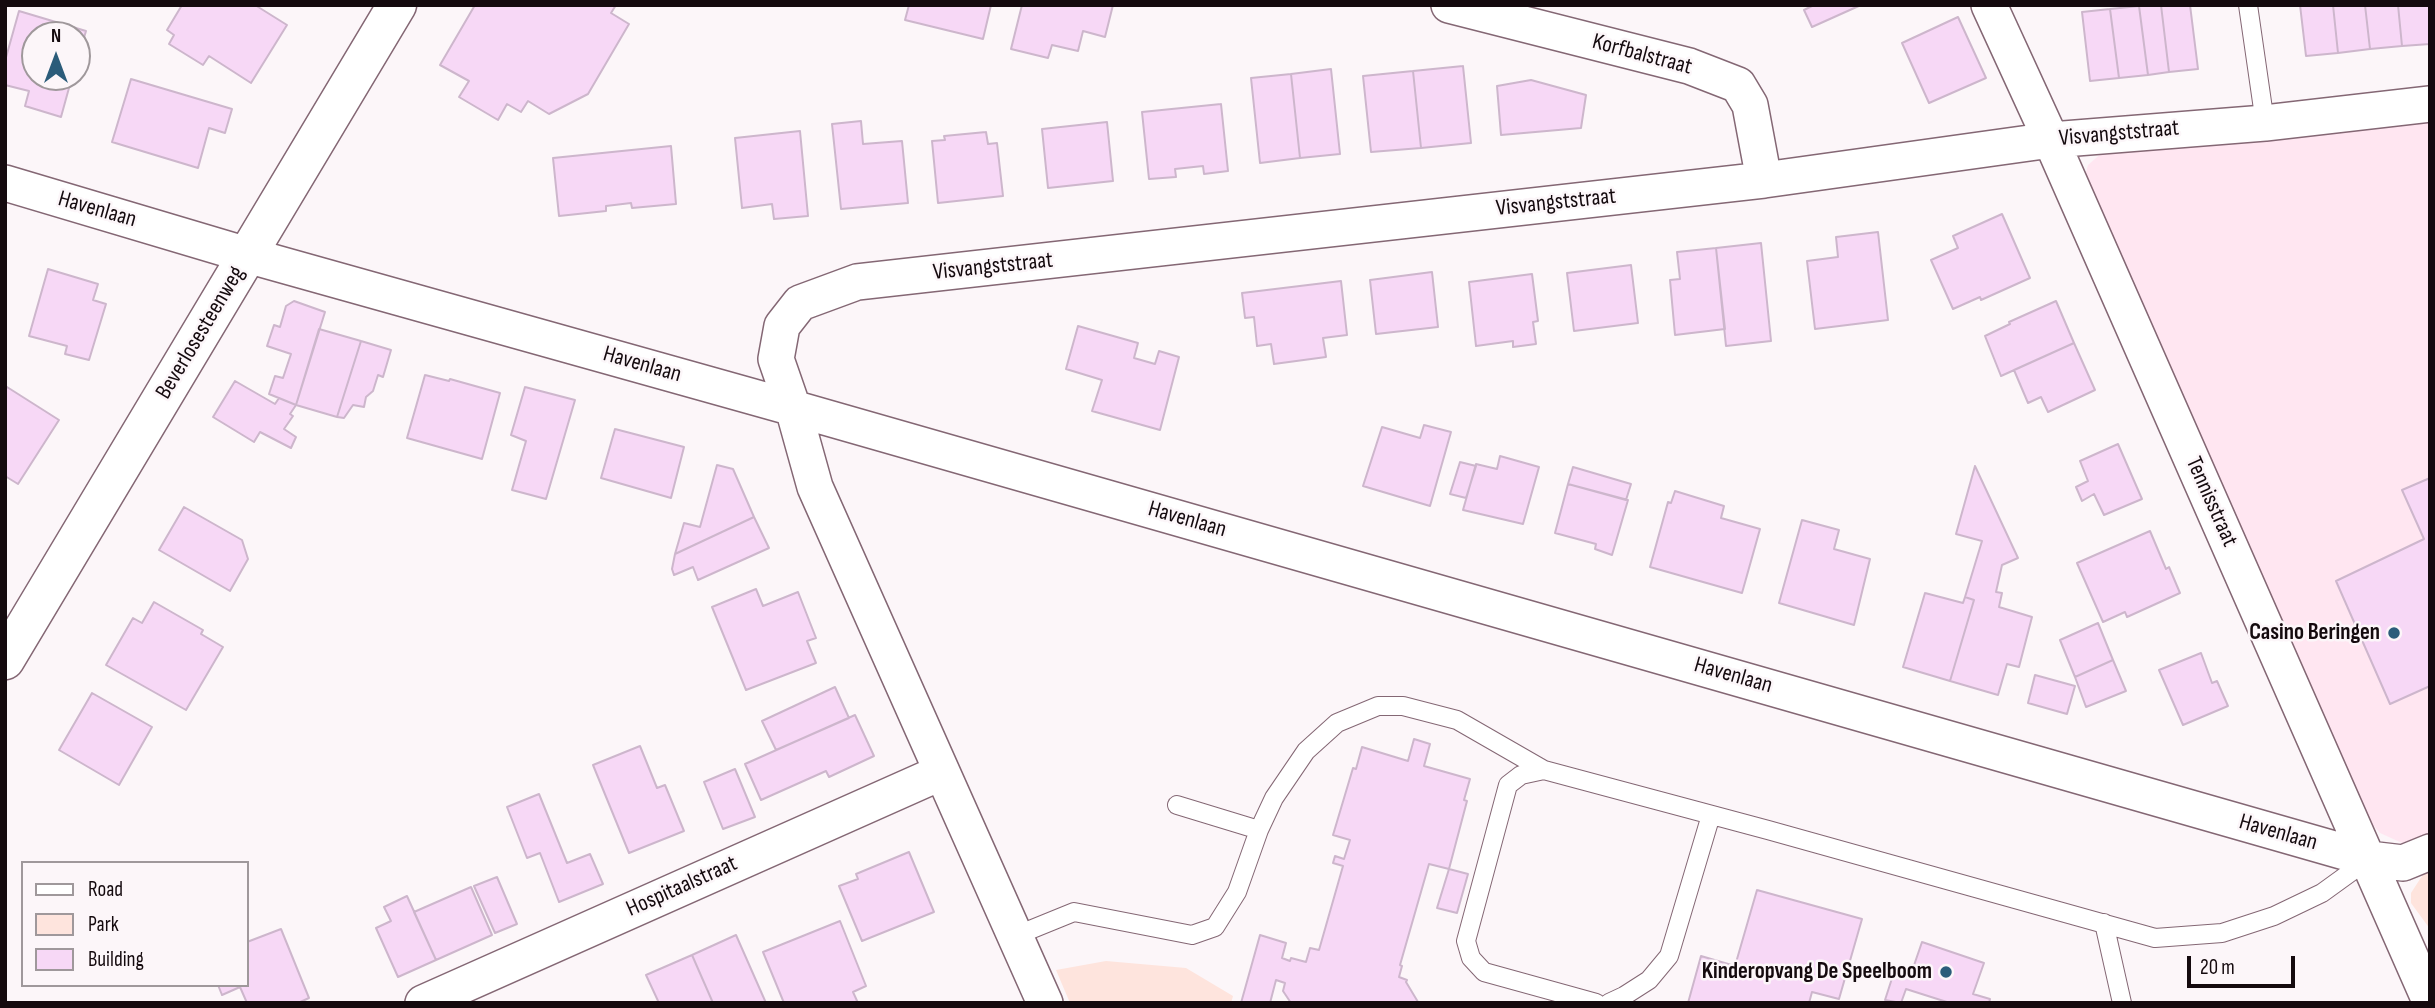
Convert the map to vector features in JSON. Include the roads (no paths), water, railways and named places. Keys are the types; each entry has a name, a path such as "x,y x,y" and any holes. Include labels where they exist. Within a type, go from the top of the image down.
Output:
{"street":[{"name":"Beverlosesteenweg","path":"5,660 397,5"},
{"name":"Korfbalstraat","path":"1450,5 1689,66 1738,85 1750,105 1764,180"},
{"name":"Tennisstraat","path":"1989,5 2430,1000"},
{"name":"Visvangststraat","path":"793,408 775,359 782,326 800,303 857,282 1764,180 2051,140 2265,123 2430,104"},
{"name":"Havenlaan","path":"5,184 2369,859 2403,863 2430,852"},
{"path":"793,408 815,487 1045,1003"},
{"name":"Hospitaalstraat","path":"423,1003 942,772"}],"lane":[{"path":"2248,5 2265,123"},
{"path":"1015,936 1074,912 1192,935 1214,927 1237,892 1259,830 1275,798 1306,751 1338,723 1378,706 1404,706 1457,720 1544,770 2155,938 2222,933 2274,916 2322,893 2369,859"},
{"path":"1544,770 1521,775 1508,785 1466,941 1471,958 1484,972 1596,1003"},
{"path":"1178,805 1259,830"},
{"path":"1609,1003 1649,980 1669,956 1711,815"},
{"path":"2104,923 2122,1003"}],"place":[{"name":"Casino Beringen","path":"2394,633"},
{"name":"Kinderopvang De Speelboom","path":"1946,972"}]}
